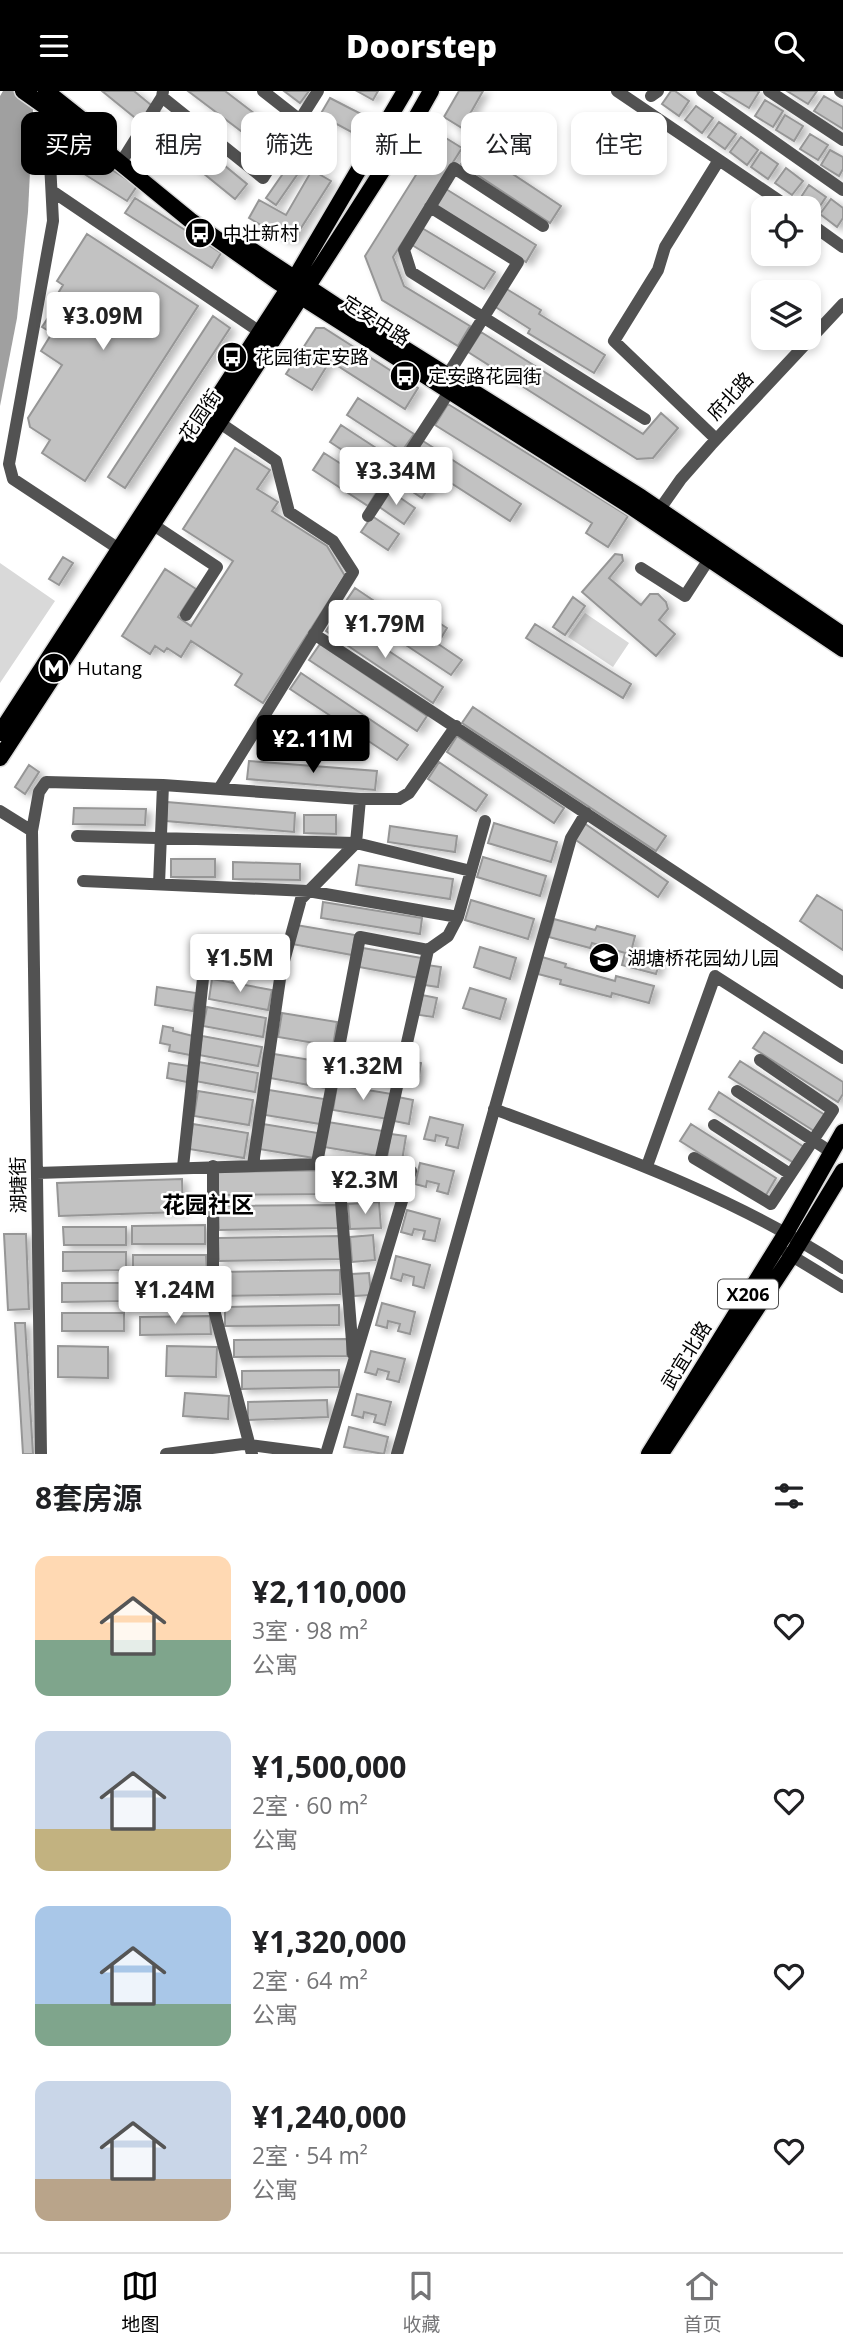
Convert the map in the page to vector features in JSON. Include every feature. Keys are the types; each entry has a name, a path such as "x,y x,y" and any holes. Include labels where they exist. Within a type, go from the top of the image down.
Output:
{"main road":[{"path":"23,91 45,96"},
{"name":"花园街","path":"0,758 220,423 299,288 405,91"},
{"name":"花园街","path":"0,733 260,332 299,288 414,121 430,91"},
{"name":"定安中路","path":"45,96 299,288"},
{"name":"定安中路","path":"45,96 92,139 190,220 843,635"},
{"name":"定安中路","path":"656,515 709,559 843,649"},
{"name":"武宜北路","path":"794,1237 831,1152 843,1132"},
{"name":"武宜北路","path":"649,1454 794,1237 843,1171"},
{"name":"武宜北路","path":"661,1454 785,1251"}],"street":[{"path":"264,91 290,112"},
{"path":"305,112 318,91"},
{"path":"617,91 772,196"},
{"path":"702,91 843,190"},
{"path":"769,91 843,140"},
{"path":"125,156 162,94 241,160"},
{"path":"45,96 53,221 9,464 13,479 119,549"},
{"path":"716,439 614,341 658,270 665,247 719,160"},
{"path":"543,226 454,168 404,250 411,272 645,419"},
{"path":"52,191 260,332"},
{"path":"368,516 448,384 483,317 517,262 430,207"},
{"path":"821,231 843,247"},
{"name":"府北路","path":"656,515 681,479 716,439 843,304"},
{"path":"219,789 353,572 333,541 289,512 276,461 220,423"},
{"path":"152,524 217,568 186,615"},
{"path":"640,568 685,596 709,559"},
{"path":"314,634 843,983"},
{"path":"159,884 163,785 360,799 399,799 409,793 456,726"},
{"name":"湖塘街","path":"41,1454 32,831 38,792 46,782 163,785"},
{"path":"253,1165 281,972 300,899 356,843 360,799"},
{"path":"0,811 32,831"},
{"path":"397,1454 571,838 586,813"},
{"path":"380,1162 428,950 448,936 458,916 485,821"},
{"path":"77,837 356,843 471,871"},
{"path":"83,881 308,891 458,916"},
{"path":"317,1163 360,937 428,950"},
{"path":"183,1167 204,969"},
{"path":"647,1166 715,976 843,1058"},
{"path":"694,1157 771,1204 833,1110 760,1060"},
{"path":"737,1091 831,1152"},
{"path":"494,1109 647,1166 794,1237 843,1268"},
{"path":"714,1125 790,1174"},
{"path":"37,1173 380,1162 411,1171 326,1454"},
{"path":"338,1163 354,1363"},
{"path":"213,1166 213,1306 251,1450"},
{"path":"785,1251 843,1287"},
{"path":"166,1454 251,1450 318,1454"}],"shaded area":[{"path":"3,91 34,91 33,112 21,112 21,175 30,175 28,212 17,318 0,406 0,96"},
{"path":"0,563 55,601 0,683"},
{"path":"585,613 629,643 613,667 568,637"}],"building":[{"path":"102,91 134,91 160,112 131,112 131,115"},
{"path":"188,91 225,91 252,112 241,112 241,131 227,120 227,112 216,112"},
{"path":"284,91 309,91 300,103"},
{"path":"357,91 378,91 373,100"},
{"path":"459,91 483,91 471,112 461,112 461,127 447,119 447,112"},
{"path":"671,91 689,101 679,116 662,104"},
{"path":"721,91 757,91 759,92 749,108"},
{"path":"787,91 817,91 808,104"},
{"path":"824,96 843,107 843,129 814,111"},
{"path":"330,98 357,112 351,112 351,132 337,124 337,112 322,112"},
{"path":"765,100 783,111 773,127 755,116"},
{"path":"696,106 713,118 702,133 685,120"},
{"path":"785,115 803,126 794,141 776,130"},
{"path":"719,122 736,134 725,149 708,137"},
{"path":"810,134 828,145 818,160 800,149"},
{"path":"741,137 758,150 747,165 730,152"},
{"path":"447,139 461,150 447,172"},
{"path":"830,150 843,157 843,169 839,176 821,165"},
{"path":"761,152 778,164 768,179 751,167"},
{"path":"227,168 247,184 235,199 205,175 227,175"},
{"path":"786,168 803,181 792,195 775,183"},
{"path":"117,173 137,186 127,201 86,175"},
{"path":"282,175 297,175 276,205 266,198"},
{"path":"309,175 321,175 331,181 294,239 286,240 249,218 259,200 286,215"},
{"path":"416,175 445,175 393,257 404,286 470,326 458,346 382,300 365,256"},
{"path":"478,175 514,175 561,206 550,223"},
{"path":"809,185 826,197 821,204 821,196 802,196"},
{"path":"446,189 536,245 526,262 435,206"},
{"path":"135,198 221,253 212,268 125,213"},
{"path":"831,199 843,208 843,218 837,227 821,213"},
{"path":"422,228 495,272 484,289 412,245"},
{"path":"87,234 198,306 85,481 42,453 50,440 30,427 28,418 62,365 41,351 52,333 42,327 61,298 57,295 63,285 57,281"},
{"path":"505,288 541,310 539,314 605,355 594,373 528,333 530,329 494,306"},
{"path":"213,316 230,328 125,488 108,477"},
{"path":"316,328 324,328 418,388 405,409 330,361 312,390 286,374"},
{"path":"481,332 643,434 661,413 678,428 653,458 637,459 468,352"},
{"path":"358,398 414,434 402,451 347,415"},
{"path":"448,404 628,516 608,547 586,533 592,523 435,425"},
{"path":"341,425 396,461 385,478 330,442"},
{"path":"423,441 521,504 510,521 412,458"},
{"path":"235,448 270,470 257,489 278,502 272,511 327,546 345,576 263,703 235,685 242,674 191,641 181,657 167,648 164,652 155,646 150,654 122,636 165,569 196,589 178,617 191,626 233,561 183,529"},
{"path":"324,453 379,488 368,506 313,470"},
{"path":"406,463 433,481 422,498 395,480"},
{"path":"389,490 415,508 404,524 378,506"},
{"path":"372,516 399,534 388,550 361,532"},
{"path":"615,554 622,555 623,561 609,578 641,605 650,594 658,594 666,602 668,609 659,620 675,634 656,656 582,592"},
{"path":"63,557 73,563 59,585 49,579"},
{"path":"355,588 462,660 451,675 344,604"},
{"path":"573,597 585,606 565,635 553,627"},
{"path":"425,614 447,628 441,638 419,624"},
{"path":"336,616 443,687 433,703 326,631"},
{"path":"535,624 631,684 623,698 526,638"},
{"path":"320,644 427,716 417,731 309,660"},
{"path":"301,673 408,745 397,760 290,689"},
{"path":"473,707 666,836 656,851 462,723"},
{"path":"457,736 564,808 554,823 447,752"},
{"path":"249,761 377,771 375,790 247,779"},
{"path":"439,762 487,795 476,811 428,779"},
{"path":"29,765 39,772 25,794 15,787"},
{"path":"167,802 295,813 294,832 166,821"},
{"path":"74,808 146,809 145,825 73,824"},
{"path":"304,815 336,815 336,834 304,833"},
{"path":"494,823 557,842 551,862 488,843"},
{"path":"584,823 668,882 658,897 573,838"},
{"path":"390,826 457,836 455,852 388,842"},
{"path":"483,857 546,876 540,896 477,877"},
{"path":"171,859 215,859 215,877 171,877"},
{"path":"233,862 300,864 300,880 233,879"},
{"path":"359,865 453,879 450,899 356,885"},
{"path":"817,895 843,911 843,950 800,921"},
{"path":"471,900 534,919 528,939 465,920"},
{"path":"323,902 422,918 420,934 321,918"},
{"path":"554,919 595,930 597,926 635,936 632,948 661,957 656,974 622,965 625,953 592,943 590,948 549,937"},
{"path":"296,925 355,935 352,955 292,944"},
{"path":"480,947 516,958 510,979 474,967"},
{"path":"363,948 422,958 419,978 359,967"},
{"path":"542,957 566,964 565,967 615,981 616,976 654,986 649,1003 560,984 561,980 538,974"},
{"path":"427,965 441,967 438,987 424,985"},
{"path":"212,979 272,990 268,1010 209,999"},
{"path":"157,987 196,993 193,1011 155,1005"},
{"path":"470,988 506,999 500,1019 463,1008"},
{"path":"422,995 437,998 433,1017 419,1015"},
{"path":"207,1007 266,1018 263,1037 203,1026"},
{"path":"282,1013 337,1022 333,1046 278,1037"},
{"path":"163,1026 193,1036 190,1055 169,1051 170,1045 160,1043"},
{"path":"764,1032 843,1082 843,1094 838,1102 753,1048"},
{"path":"202,1036 262,1047 258,1066 199,1055"},
{"path":"342,1049 397,1058 393,1083 338,1074"},
{"path":"274,1054 329,1063 325,1088 270,1078"},
{"path":"407,1061 421,1063 418,1083 403,1081"},
{"path":"740,1061 825,1115 814,1131 729,1077"},
{"path":"199,1062 258,1073 255,1092 195,1081"},
{"path":"169,1063 189,1066 187,1082 167,1078"},
{"path":"337,1085 392,1094 388,1119 333,1110"},
{"path":"269,1090 324,1099 320,1124 265,1115"},
{"path":"198,1091 253,1100 249,1125 194,1116"},
{"path":"719,1092 804,1147 794,1163 709,1109"},
{"path":"398,1097 413,1100 409,1124 394,1121"},
{"path":"430,1117 463,1125 458,1148 446,1145 448,1138 436,1135 435,1141 424,1139"},
{"path":"328,1122 383,1131 378,1156 324,1147"},
{"path":"193,1124 248,1133 244,1158 189,1149"},
{"path":"263,1124 318,1133 314,1158 259,1149"},
{"path":"691,1124 776,1178 766,1195 680,1141"},
{"path":"391,1134 406,1136 402,1161 387,1158"},
{"path":"420,1163 454,1171 448,1194 437,1191 439,1184 427,1181 426,1187 415,1184"},
{"path":"378,1168 379,1193 348,1195 347,1170"},
{"path":"338,1170 338,1194 217,1195 217,1172"},
{"path":"182,1179 183,1212 59,1216 57,1183"},
{"path":"379,1202 381,1228 350,1229 348,1204"},
{"path":"339,1205 340,1228 219,1230 218,1206"},
{"path":"407,1210 440,1219 435,1241 423,1239 425,1231 414,1229 412,1235 401,1232"},
{"path":"205,1225 205,1244 132,1244 132,1226"},
{"path":"63,1227 126,1227 126,1245 64,1245"},
{"path":"4,1234 26,1234 29,1309 8,1310"},
{"path":"373,1235 375,1260 352,1262 350,1237"},
{"path":"339,1236 340,1259 219,1261 218,1238"},
{"path":"63,1252 126,1252 126,1270 63,1271"},
{"path":"133,1255 206,1255 207,1273 133,1274"},
{"path":"396,1256 430,1265 424,1288 413,1285 414,1277 403,1274 401,1281 391,1278"},
{"path":"340,1270 340,1294 219,1296 219,1272"},
{"path":"369,1273 371,1295 354,1296 352,1274"},
{"path":"62,1283 124,1283 124,1301 62,1302"},
{"path":"132,1284 206,1284 206,1302 132,1303"},
{"path":"382,1303 415,1312 410,1334 398,1331 400,1324 388,1321 387,1328 376,1325"},
{"path":"339,1305 339,1325 225,1326 225,1307"},
{"path":"62,1313 124,1313 124,1331 62,1331"},
{"path":"210,1316 211,1334 140,1335 140,1317"},
{"path":"15,1323 25,1323 33,1454 23,1454"},
{"path":"347,1339 347,1356 234,1357 234,1340"},
{"path":"58,1346 108,1347 108,1378 58,1377"},
{"path":"167,1346 217,1347 216,1377 166,1376"},
{"path":"371,1351 405,1359 399,1382 387,1379 389,1372 378,1369 376,1375 365,1372"},
{"path":"339,1370 339,1387 242,1389 242,1371"},
{"path":"185,1393 229,1396 228,1419 183,1416"},
{"path":"357,1394 391,1402 385,1425 374,1422 376,1415 364,1412 363,1418 352,1415"},
{"path":"327,1400 328,1417 248,1420 248,1402"},
{"path":"349,1427 388,1437 384,1454 344,1447"}],"place":[{"name":"中壮新村","path":"200,233"},
{"name":"花园街定安路","path":"232,357"},
{"name":"定安路花园街","path":"405,376"},
{"name":"Hutang","path":"54,668"},
{"name":"湖塘桥花园幼儿园","path":"604,958"}],"district":[{"name":"花园社区","path":"208,1204"}]}
